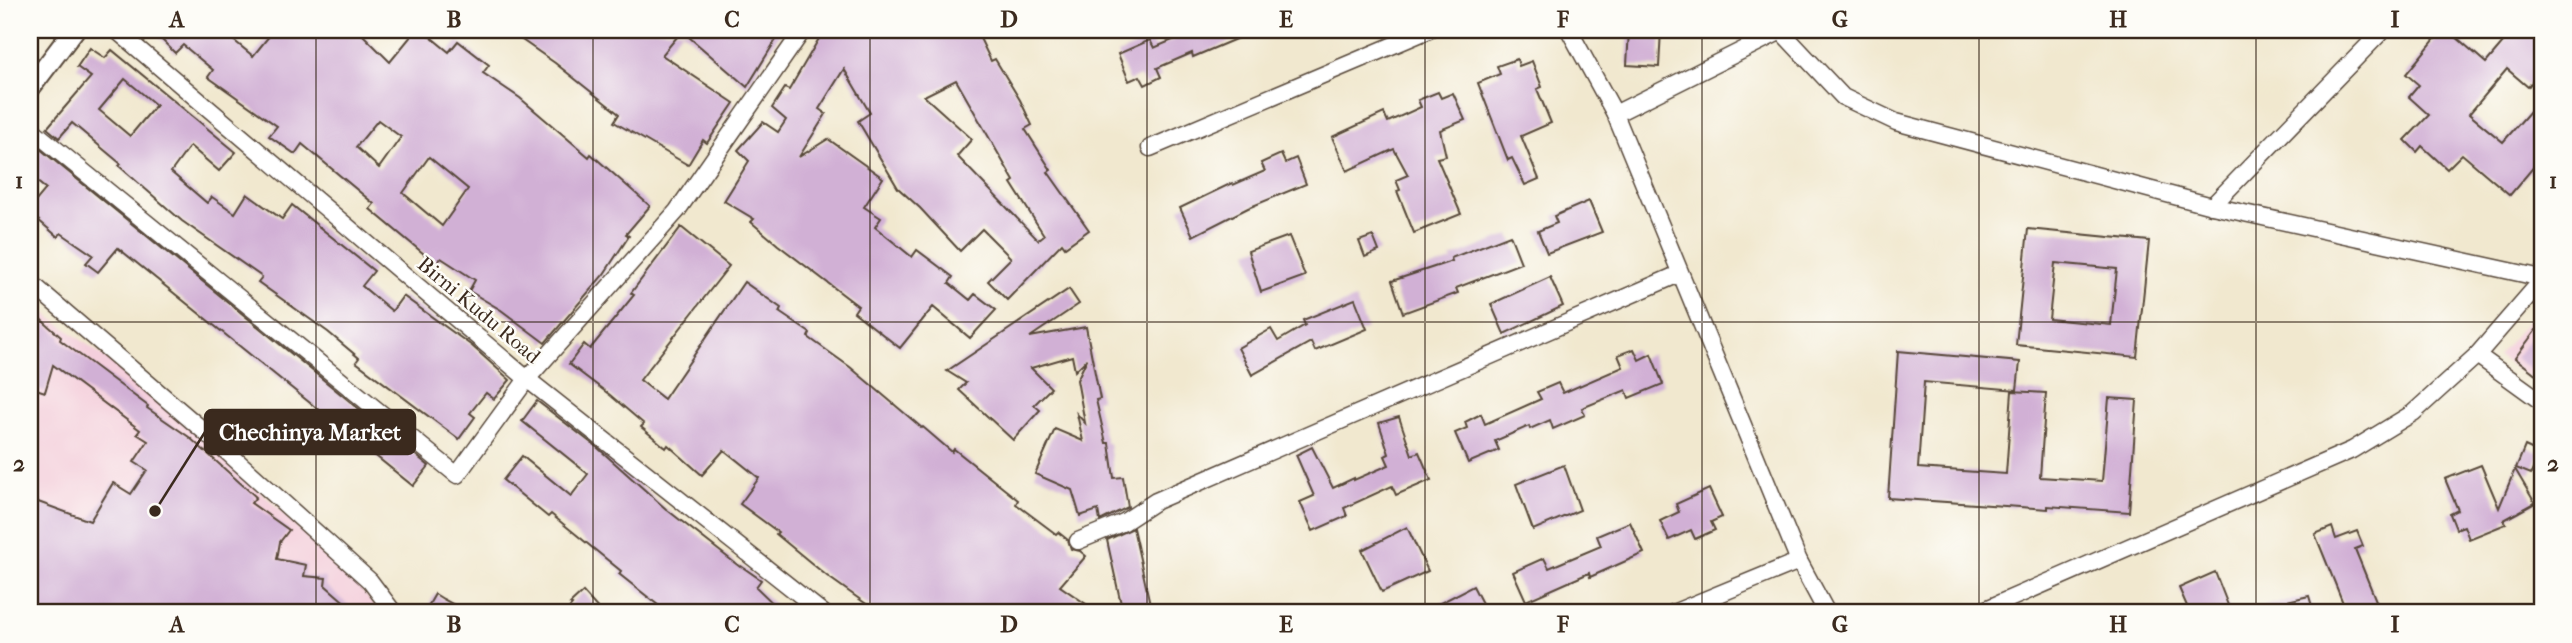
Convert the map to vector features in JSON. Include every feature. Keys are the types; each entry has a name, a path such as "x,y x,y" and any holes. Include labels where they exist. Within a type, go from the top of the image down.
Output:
{"street":[{"path":"30,88 74,30"},
{"name":"Birni Kudu Road","path":"116,30 527,379 823,613"},
{"path":"30,128 457,475 527,379 677,211 803,30"},
{"path":"1150,148 1429,30"},
{"path":"1569,30 1615,114 1799,561 1827,613"},
{"path":"1615,114 1780,30 1843,97 1896,122 2212,206 2542,279 2477,355 2413,412 2352,450 1977,613"},
{"path":"2212,206 2383,30"},
{"path":"1078,541 1125,522 1156,501 1679,274"},
{"path":"30,282 205,432 370,581 394,613"},
{"path":"2477,355 2542,402"},
{"path":"1673,613 1799,561"}],"shaded area":[{"path":"30,302 203,435 359,587 381,613 30,613"},
{"path":"2542,303 2542,387 2498,356"}],"building":[{"path":"152,30 221,30 253,56 274,30 358,30 390,62 416,30 422,30 449,52 458,41 489,65 483,73 520,98 589,157 591,154 650,206 626,234 629,236 604,274 545,343 501,310 469,291 475,280 441,258 436,264 370,209 374,204 302,144 295,154 269,136 277,126 208,77 213,70 183,45 175,53","holes":["378,120 401,137 379,168 356,147","429,157 468,189 442,226 403,193"]},
{"path":"529,30 782,30 747,87 682,31 662,55 734,103 707,143 703,140 688,165 614,122 619,114 522,40"},
{"path":"824,30 906,30 920,38 937,30 976,30 991,61 995,59 1020,100 1032,125 1025,129 1051,170 1048,172 1089,230 1065,247 1062,243 1007,300 988,281 1011,258 982,229 960,251 898,188 858,121 870,113 844,69 819,109 826,114 799,157 828,139 883,178 864,207 881,218 875,227 912,257 917,250 953,277 949,283 970,300 975,294 996,310 970,338 933,307 900,348 854,312 858,306 751,222 754,219 724,201 749,161 738,150 763,122 778,132 786,120 772,108 785,88 789,90","holes":["956,80 1014,181 1011,183 1044,235 1038,240 957,156 972,139 924,96"]},
{"path":"1196,30 1257,30 1193,57 1192,53 1157,68 1161,77 1145,85 1140,76 1129,81 1118,54 1150,40 1154,48"},
{"path":"1629,30 1661,30 1659,67 1627,65"},
{"path":"2424,30 2448,30 2486,63 2514,30 2542,30 2542,69 2528,87 2507,69 2469,114 2503,142 2531,110 2542,120 2542,157 2510,195 2462,154 2447,169 2422,146 2417,152 2405,140 2429,115 2409,97 2419,85 2406,74 2435,39"},
{"path":"90,48 105,58 112,50 236,152 219,171 190,146 171,172 207,203 212,197 235,213 247,194 282,219 292,205 374,271 362,286 392,311 403,296 472,346 510,380 494,399 486,393 470,413 475,417 459,439 356,362 359,358 328,332 258,282 262,277 182,221 72,123 59,138 47,128 91,77 77,67","holes":["125,79 156,105 130,136 99,110"]},
{"path":"1517,59 1519,66 1532,61 1542,87 1537,89 1551,123 1521,136 1539,179 1525,185 1512,158 1508,160 1478,83 1500,74 1497,66"},
{"path":"1438,92 1441,98 1453,93 1465,120 1440,130 1446,156 1437,158 1461,214 1414,233 1397,191 1400,190 1396,180 1408,175 1394,149 1347,171 1332,137 1384,113 1388,122 1421,107 1418,100"},
{"path":"34,144 429,466 413,486 118,248 98,272 86,263 93,255 61,233 58,237 30,213 30,208 46,189 30,176 30,149"},
{"path":"1281,154 1285,163 1296,158 1306,184 1248,208 1193,236 1180,208 1232,183 1233,185 1265,171 1261,163"},
{"path":"1589,201 1602,232 1547,253 1538,231 1557,223 1554,216"},
{"path":"681,227 729,266 640,380 664,399 744,282 781,308 779,312 810,333 808,337 850,367 952,452 954,449 1018,500 1016,504 1068,540 1071,549 1086,556 1060,586 1099,613 879,613 827,576 776,534 778,532 740,504 759,478 724,450 702,475 668,445 666,448 641,427 644,424 610,395 569,364 584,344 590,349 634,295 631,293"},
{"path":"2028,229 2149,241 2137,357 2016,345","holes":["2055,263 2117,269 2111,325 2049,319"]},
{"path":"1510,235 1521,263 1456,288 1458,293 1403,313 1392,281 1452,261 1451,258"},
{"path":"1289,236 1305,276 1261,292 1248,251"},
{"path":"1373,236 1379,251 1365,257 1359,241"},
{"path":"1550,277 1563,306 1504,334 1491,304"},
{"path":"1069,289 1079,304 1030,337 1086,327 1100,399 1096,400 1106,443 1109,443 1114,478 1123,477 1128,507 1100,521 1098,510 1080,516 1072,490 1035,474 1055,429 1083,441 1077,414 1085,423 1077,380 1087,359 1075,371 1072,356 1031,368 1051,388 1034,405 1040,410 1013,440 959,390 966,383 947,371"},
{"path":"1355,299 1367,329 1315,351 1311,342 1252,375 1238,348 1271,329 1278,341 1305,325 1303,320"},
{"path":"37,316 61,337 60,340 189,437 256,497 251,503 289,530 280,542 277,559 306,565 304,576 326,578 325,585 357,613 30,613 30,499 90,521 113,483 131,494 147,470 134,462 148,441 137,434 140,430 53,365 45,392 30,387 30,369 37,348 33,343"},
{"path":"2542,322 2542,379 2515,358"},
{"path":"1634,349 1639,360 1651,354 1663,384 1629,398 1626,390 1582,408 1585,415 1553,429 1550,420 1530,429 1529,426 1495,441 1499,450 1468,463 1455,433 1467,428 1465,422 1481,414 1485,424 1541,399 1537,392 1558,383 1563,393 1623,367 1618,355"},
{"path":"1898,351 2020,362 2017,390 1924,382 1918,468 2006,474 2012,391 2046,393 2040,477 2102,481 2109,398 2137,400 2129,512 1888,498"},
{"path":"537,401 599,449 666,509 740,567 761,580 756,587 783,613 668,613 551,514 548,517 503,480 522,456 571,496 588,474 522,421"},
{"path":"1399,417 1412,455 1419,452 1431,480 1396,495 1392,486 1344,508 1347,516 1313,531 1300,502 1314,496 1296,455 1312,447 1333,488 1389,465 1385,456 1389,454 1379,423"},
{"path":"2525,446 2540,453 2531,474 2516,468"},
{"path":"1564,465 1580,510 1533,530 1516,484"},
{"path":"2481,465 2499,508 2515,469 2535,503 2504,520 2506,524 2469,539 2464,526 2456,529 2450,514 2458,510 2445,479"},
{"path":"1709,489 1722,517 1711,522 1715,530 1695,539 1691,530 1669,540 1660,521 1679,512 1676,504"},
{"path":"1630,522 1644,553 1590,577 1589,573 1526,601 1513,572 1544,558 1549,568 1601,546 1597,536"},
{"path":"1407,527 1428,571 1382,592 1362,550"},
{"path":"2332,527 2336,539 2357,531 2363,546 2355,549 2381,613 2347,613 2315,534"},
{"path":"1133,528 1152,613 1123,613 1107,540"},
{"path":"2215,572 2231,613 2190,613 2179,588"},
{"path":"1473,586 1487,613 1421,613"},
{"path":"583,592 602,613 565,613"},
{"path":"435,594 469,613 437,613 427,608"},
{"path":"2309,596 2314,613 2261,613 2260,607"}],"place":[{"name":"Chechinya Market","path":"155,511"}]}
